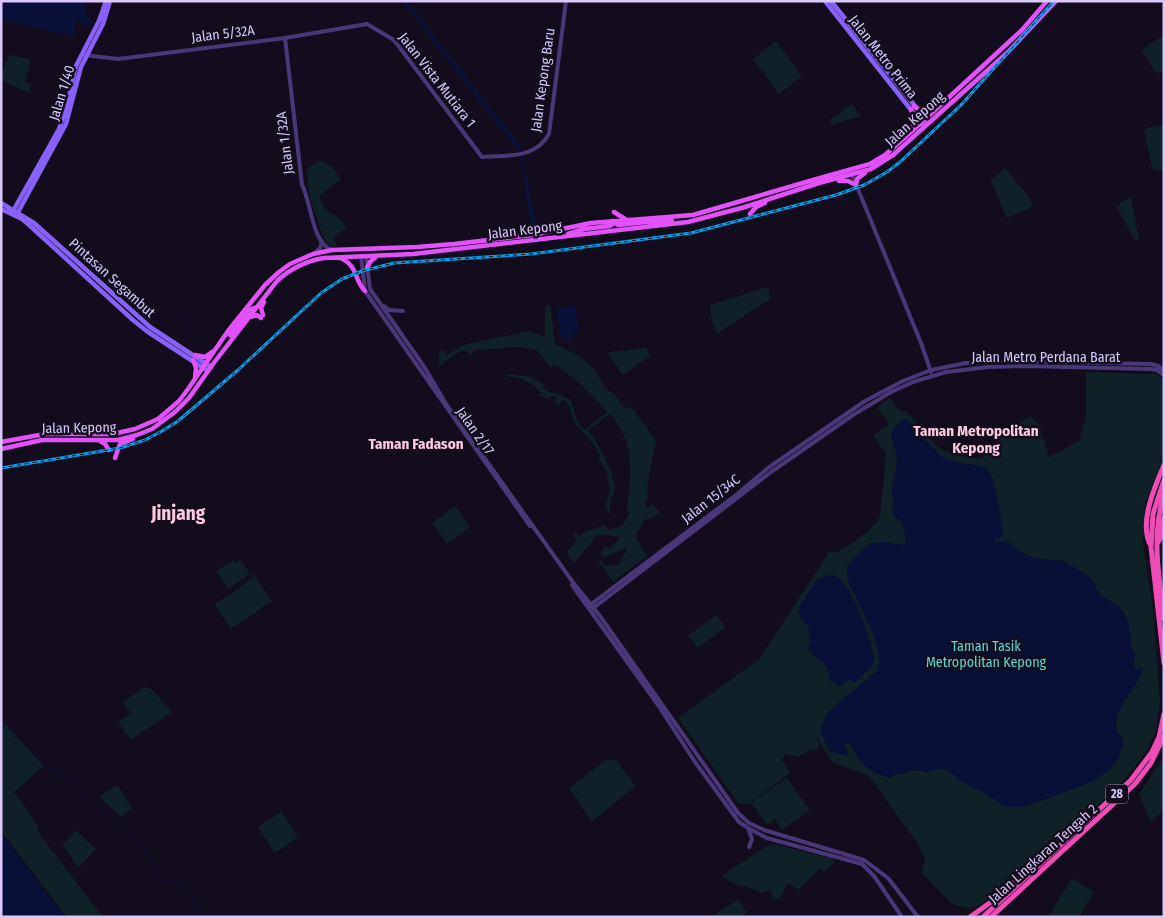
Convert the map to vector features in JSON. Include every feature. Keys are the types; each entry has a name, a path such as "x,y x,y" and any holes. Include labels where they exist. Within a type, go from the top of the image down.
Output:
{"highway":[{"path":"1164,465 1153,493 1147,519 1147,540 1154,546 1164,619"},
{"path":"1164,480 1158,504 1154,546 1164,663"},
{"path":"1158,504 1164,495"},
{"path":"1154,546 1161,536 1164,518"},
{"name":"Jalan Lingkaran Tengah 2","path":"983,917 1114,798 1142,768 1152,752 1164,714"},
{"name":"Jalan Lingkaran Tengah 2","path":"991,917 1135,784 1151,763 1164,736"},
{"path":"970,917 991,902 1023,874 1047,859"}],"main road":[{"name":"Jalan 1/40","path":"15,213 66,124 84,55 106,1"},
{"name":"Jalan 1/40","path":"84,55 103,24 110,1"},
{"name":"Jalan Metro Prima","path":"825,1 925,123"},
{"name":"Jalan Metro Prima","path":"831,1 912,108"},
{"name":"Jalan Kepong","path":"1,442 33,435 106,435 135,429 150,423 179,401 283,275 303,264 321,258 413,254 688,222 728,212 829,181 876,162 910,133 925,123 935,110 1022,30 1047,1"},
{"name":"Jalan Kepong","path":"1,449 36,441 118,440 137,435 152,428 175,412 190,398 228,331 265,285 290,264 313,254 332,250 405,248 470,242 540,234 613,219 626,220 698,214 851,172 871,169 892,155 925,123 1008,52 1056,1"},
{"path":"912,108 925,113 935,110"},
{"path":"910,133 914,125 912,108"},
{"path":"829,181 848,181 856,185 859,178 871,169"},
{"path":"728,212 743,211 749,214 756,207 792,192"},
{"path":"1,203 9,205 20,203 29,219"},
{"name":"Pintasan Segambut","path":"1,203 28,224 148,332 194,358"},
{"name":"Pintasan Segambut","path":"1,209 29,219 150,327 207,367"},
{"path":"613,219 626,220"},
{"path":"613,219 688,222"},
{"path":"549,238 584,229 610,226 613,219"},
{"path":"61,248 72,260 71,264"},
{"path":"342,250 363,255 370,251 394,251 405,248"},
{"path":"367,268 370,262 378,256"},
{"path":"338,257 354,268 359,284 365,291"},
{"path":"194,382 197,371 194,358 206,356 220,345 250,310 255,308 265,285"},
{"path":"248,319 255,315 262,317 262,306 270,289"},
{"path":"115,458 120,444 137,435"},
{"path":"99,441 105,444 109,450"}],"street":[{"name":"Jalan Kepong Baru","path":"518,154 526,154 545,141 549,134 566,1"},
{"name":"Jalan 5/32A","path":"84,55 118,59 284,38 367,24"},
{"name":"Jalan Vista Mutiara 1","path":"367,24 372,25 394,40 482,157 518,154"},
{"name":"Jalan 1/32A","path":"284,38 302,185 308,196 313,222 322,241"},
{"path":"851,172 933,375"},
{"path":"322,241 325,247 332,250"},
{"path":"313,254 319,250 322,241"},
{"name":"Jalan 2/17","path":"363,255 369,286 425,368 446,404 591,607"},
{"name":"Jalan 2/17","path":"363,255 365,291 486,466 591,607"},
{"path":"380,302 389,310 403,311"},
{"path":"394,313 396,326"},
{"name":"Jalan Metro Perdana Barat","path":"850,411 892,386 931,370 966,363 1007,361 1151,364 1164,370"},
{"name":"Jalan Metro Perdana Barat","path":"853,415 890,392 933,375 968,368 1026,366 1151,369 1164,375"},
{"name":"Jalan 15/34C","path":"591,607 763,472 850,411"},
{"name":"Jalan 15/34C","path":"602,598 771,472 853,415"},
{"path":"580,590 592,598 602,598 598,608 600,616"},
{"path":"591,607 600,616 729,804 736,819 767,838 862,864 874,876 902,917"},
{"path":"591,607 729,804 744,819 758,828 864,860 888,878 918,917"},
{"path":"748,828 752,839 749,848"}],"green space":[{"path":"1164,35 1164,72 1156,73 1141,50"},
{"path":"776,41 802,76 779,94 753,59"},
{"path":"10,55 31,60 25,82 31,84 29,93 1,80 1,72"},
{"path":"852,104 861,116 831,125 830,120"},
{"path":"1164,124 1164,171 1154,170 1144,130"},
{"path":"320,160 332,167 341,179 319,196 325,208 345,225 346,229 333,236 337,247 327,244 310,198 307,169"},
{"path":"1005,168 1028,195 1033,207 1007,218 991,181"},
{"path":"1131,197 1139,240 1134,239 1116,206"},
{"path":"768,287 771,298 717,334 711,316 710,305"},
{"path":"550,305 555,344 579,356 592,366 605,389 614,394 625,409 630,406 656,440 647,488 648,497 645,503 647,508 653,504 660,513 653,518 645,520 635,536 647,556 613,582 598,561 600,559 606,566 618,565 626,551 625,548 603,558 600,554 605,546 608,549 619,540 618,536 597,535 574,564 567,552 577,540 573,534 575,532 579,536 586,531 605,525 609,530 622,526 629,513 627,510 630,484 628,448 624,436 610,414 588,430 611,470 615,488 610,502 610,516 605,507 610,490 606,471 599,459 600,457 595,446 575,423 567,402 562,400 559,406 554,403 556,398 553,396 547,399 544,396 539,397 541,392 529,383 521,379 505,376 507,374 532,377 544,384 543,387 549,393 553,392 571,400 578,423 584,430 607,412 580,383 556,365 550,367 537,350 521,347 475,350 469,356 467,351 460,351 439,366 439,352 445,350 446,356 462,345 529,331 545,337 545,306"},
{"path":"647,348 650,356 624,374 621,374 608,354 609,352"},
{"name":"Taman Tasik Metropolitan Kepong","path":"1086,372 1157,374 1164,381 1164,456 1146,501 1143,543 1153,610 1160,702 1156,731 1143,757 1123,781 1049,850 982,904 968,908 952,904 922,873 925,857 869,776 832,762 815,732 820,747 815,751 812,749 798,757 785,754 782,760 790,773 749,804 739,804 678,718 759,659 829,552 838,552 866,533 876,523 880,516 886,453 873,436 889,424 877,407 890,398 897,408 910,415 939,448 954,455 981,459 1006,432 1031,416 1040,426 1049,457 1080,440 1086,415"},
{"path":"455,506 470,527 447,544 432,523"},
{"path":"233,560 235,563 240,560 250,574 228,589 216,571"},
{"path":"255,576 272,601 231,629 215,605"},
{"path":"716,615 726,627 697,647 689,637 690,634"},
{"path":"144,687 152,689 172,712 131,740 118,722 131,713 123,702"},
{"path":"1,719 44,766 14,792 39,827 37,831 103,917 67,917 1,831"},
{"path":"1164,756 1164,810 1151,822 1139,794"},
{"path":"606,760 616,760 635,786 592,822 569,788"},
{"path":"787,778 810,810 782,830 775,819 767,825 751,803"},
{"path":"117,785 132,808 121,817 99,797"},
{"path":"281,811 298,837 275,853 258,827"},
{"path":"76,830 96,849 79,868 62,845"},
{"path":"774,844 834,859 833,864 825,872 819,869 798,890 787,884 779,901 777,898 774,901 771,890 762,893 745,886 738,886 721,876 765,847"},
{"path":"1072,878 1094,892 1079,917 1048,917"},
{"path":"739,899 746,912 741,917 711,917"}],"shaded area":[{"path":"7,1 84,1 87,14 94,23 88,28 76,20 75,36 4,21 1,18 1,6"},
{"path":"402,1 407,1 521,147 541,243 536,243 529,216 521,157 517,149"},
{"path":"575,305 579,331 572,334 572,340 566,340 560,336 557,308"},
{"path":"906,419 941,456 952,461 987,467 993,479 1004,533 999,539 995,539 994,543 1006,540 1026,555 1040,559 1064,561 1093,579 1097,590 1105,598 1122,609 1129,624 1132,650 1135,654 1134,667 1137,669 1141,667 1143,669 1118,715 1117,732 1122,737 1124,745 1116,763 1094,781 1024,807 1005,807 984,793 960,781 947,770 939,769 927,772 915,770 890,778 870,770 858,757 850,744 843,743 849,754 847,756 829,751 820,730 826,716 834,706 877,671 879,661 878,650 848,580 847,565 869,543 885,542 903,545 906,543 903,526 892,514 894,502 892,485 897,459 892,432 896,426"},
{"path":"832,574 842,581 853,598 867,630 874,657 871,668 859,680 853,682 850,680 839,686 831,681 826,666 810,652 808,648 810,640 808,625 804,623 798,614 800,606 816,580"},
{"path":"1,833 65,917 1,917"}],"waterway":[{"path":"179,308 188,316 190,333 211,348"},
{"path":"1,723 44,764 74,785 147,851 157,874 165,880 187,885 204,917"}],"railway":[{"path":"1,468 120,448 145,440 162,431 178,421 238,370 321,293 342,279 362,271 394,263 531,254 691,233 836,195 864,185 900,162 961,105 1054,1"}],"district":[{"name":"Taman Metropolitan Kepong","path":"976,440"},
{"name":"Taman Fadason","path":"416,444"},
{"name":"Jinjang","path":"178,513"}]}
